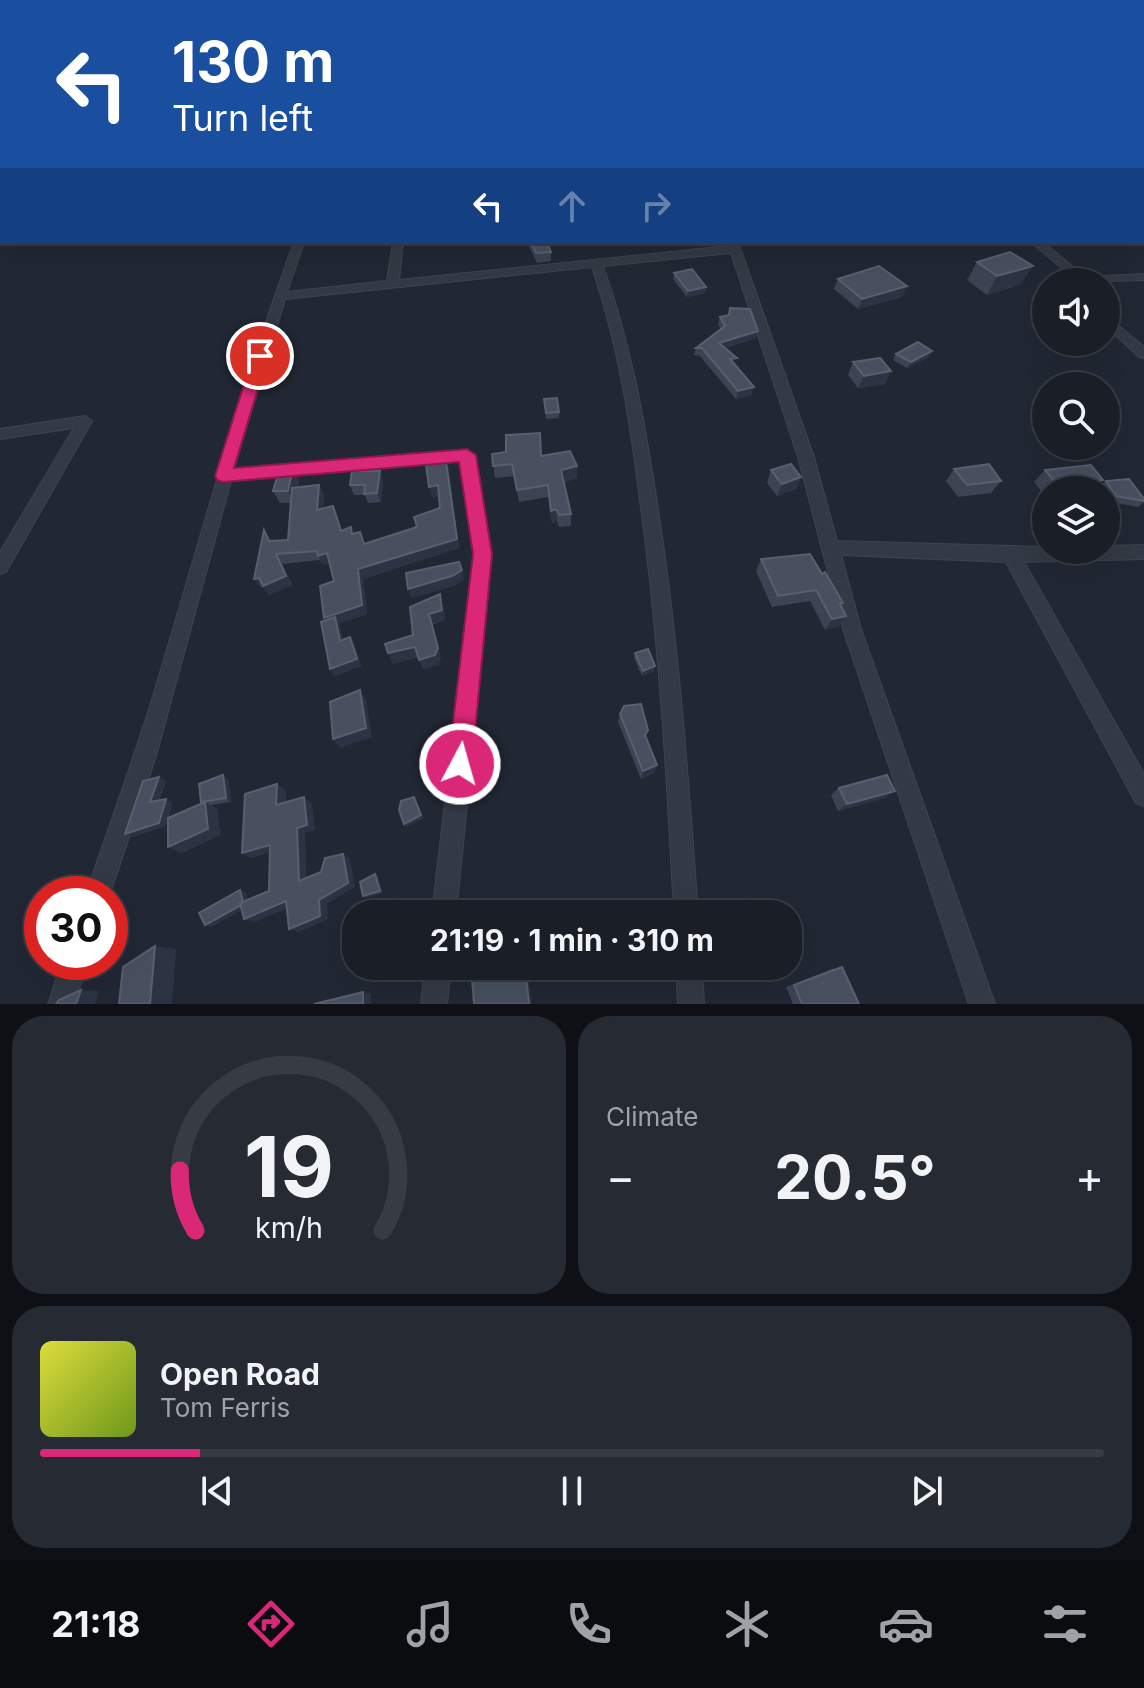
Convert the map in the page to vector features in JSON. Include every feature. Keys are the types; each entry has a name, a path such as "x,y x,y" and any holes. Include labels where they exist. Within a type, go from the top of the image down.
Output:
{"street":[{"path":"104,876 145,757 223,476 298,244"},
{"path":"393,282 398,244"},
{"path":"1039,244 1069,268"},
{"path":"279,296 596,263 734,245 806,457 852,629 982,1004"},
{"path":"596,263 610,302 635,413 656,545 676,750 685,900"},
{"path":"1120,279 1144,277"},
{"path":"1120,332 1144,354"},
{"path":"0,434 85,421 0,567"},
{"path":"223,476 467,455 483,554 446,900"},
{"path":"829,548 1011,555 1144,552"},
{"path":"1011,555 1144,795"},
{"path":"61,1004 69,980"},
{"path":"434,1004 437,980"},
{"path":"690,980 691,1004"}],"building":[{"path":"532,244 548,244 551,252 536,253"},
{"path":"1010,252 1033,266 997,276 977,262"},
{"path":"879,266 907,286 862,299 838,279"},
{"path":"692,269 706,287 688,291 674,273"},
{"path":"730,308 750,309 758,331 719,343 737,358 730,359 754,387 738,391 702,348 696,348 725,326 720,317 729,315"},
{"path":"918,342 932,351 911,362 896,354"},
{"path":"880,358 891,371 864,376 853,362"},
{"path":"557,398 559,412 546,413 544,399"},
{"path":"540,433 541,456 570,451 577,466 561,470 571,514 559,515 556,509 551,511 548,485 517,490 512,464 493,466 492,454 506,452 506,435"},
{"path":"445,455 457,539 358,569 362,605 324,618 320,586 334,581 327,553 318,556 317,551 276,554 286,576 263,586 259,578 254,579 264,530 269,541 288,540 292,488 319,485 317,510 333,506 341,531 351,527 352,534 360,532 364,544 414,528 417,526 414,517 440,508 438,485 429,487 425,457"},
{"path":"791,464 801,477 782,484 771,470"},
{"path":"989,464 1001,481 967,485 954,469"},
{"path":"1091,465 1100,476 1050,476 1045,470"},
{"path":"280,468 293,468 288,491 273,491"},
{"path":"352,471 380,471 377,493 364,494 365,485 350,485"},
{"path":"1129,479 1144,501 1120,497 1120,480"},
{"path":"810,554 843,603 840,604 846,616 832,619 816,590 778,596 761,559"},
{"path":"459,562 462,570 452,576 408,589 406,573"},
{"path":"440,594 442,610 429,614 438,648 435,655 419,660 415,647 388,653 385,644 413,635 410,607"},
{"path":"335,617 340,641 350,637 357,659 330,669 321,622"},
{"path":"648,649 655,666 643,671 635,653"},
{"path":"360,690 366,728 333,739 330,702"},
{"path":"641,704 648,730 645,735 657,765 643,771 620,714 624,706"},
{"path":"223,775 226,798 201,802 199,784"},
{"path":"887,775 895,791 847,804 839,788"},
{"path":"159,777 150,802 166,799 159,823 125,834 143,781"},
{"path":"277,784 276,805 304,797 307,825 297,828 299,881 321,872 325,858 343,854 348,883 319,900 320,916 289,929 286,901 244,919 240,903 269,891 270,845 242,853 245,794"},
{"path":"414,797 421,815 404,824 399,810 401,801"},
{"path":"205,802 208,829 168,847 168,818"},
{"path":"375,874 380,891 363,896 360,882"},
{"path":"240,890 241,905 205,925 199,913"},
{"path":"155,946 150,1004 119,1004 122,980 128,980 128,964"},
{"path":"842,967 859,1004 802,1004 794,985"},
{"path":"472,980 526,980 529,1004 474,1004"},
{"path":"81,990 76,1004 56,1004 59,1000"},
{"path":"363,992 363,1004 314,1004"}],"route":[{"path":"260,356 223,476 467,455 483,554 460,764"}]}
